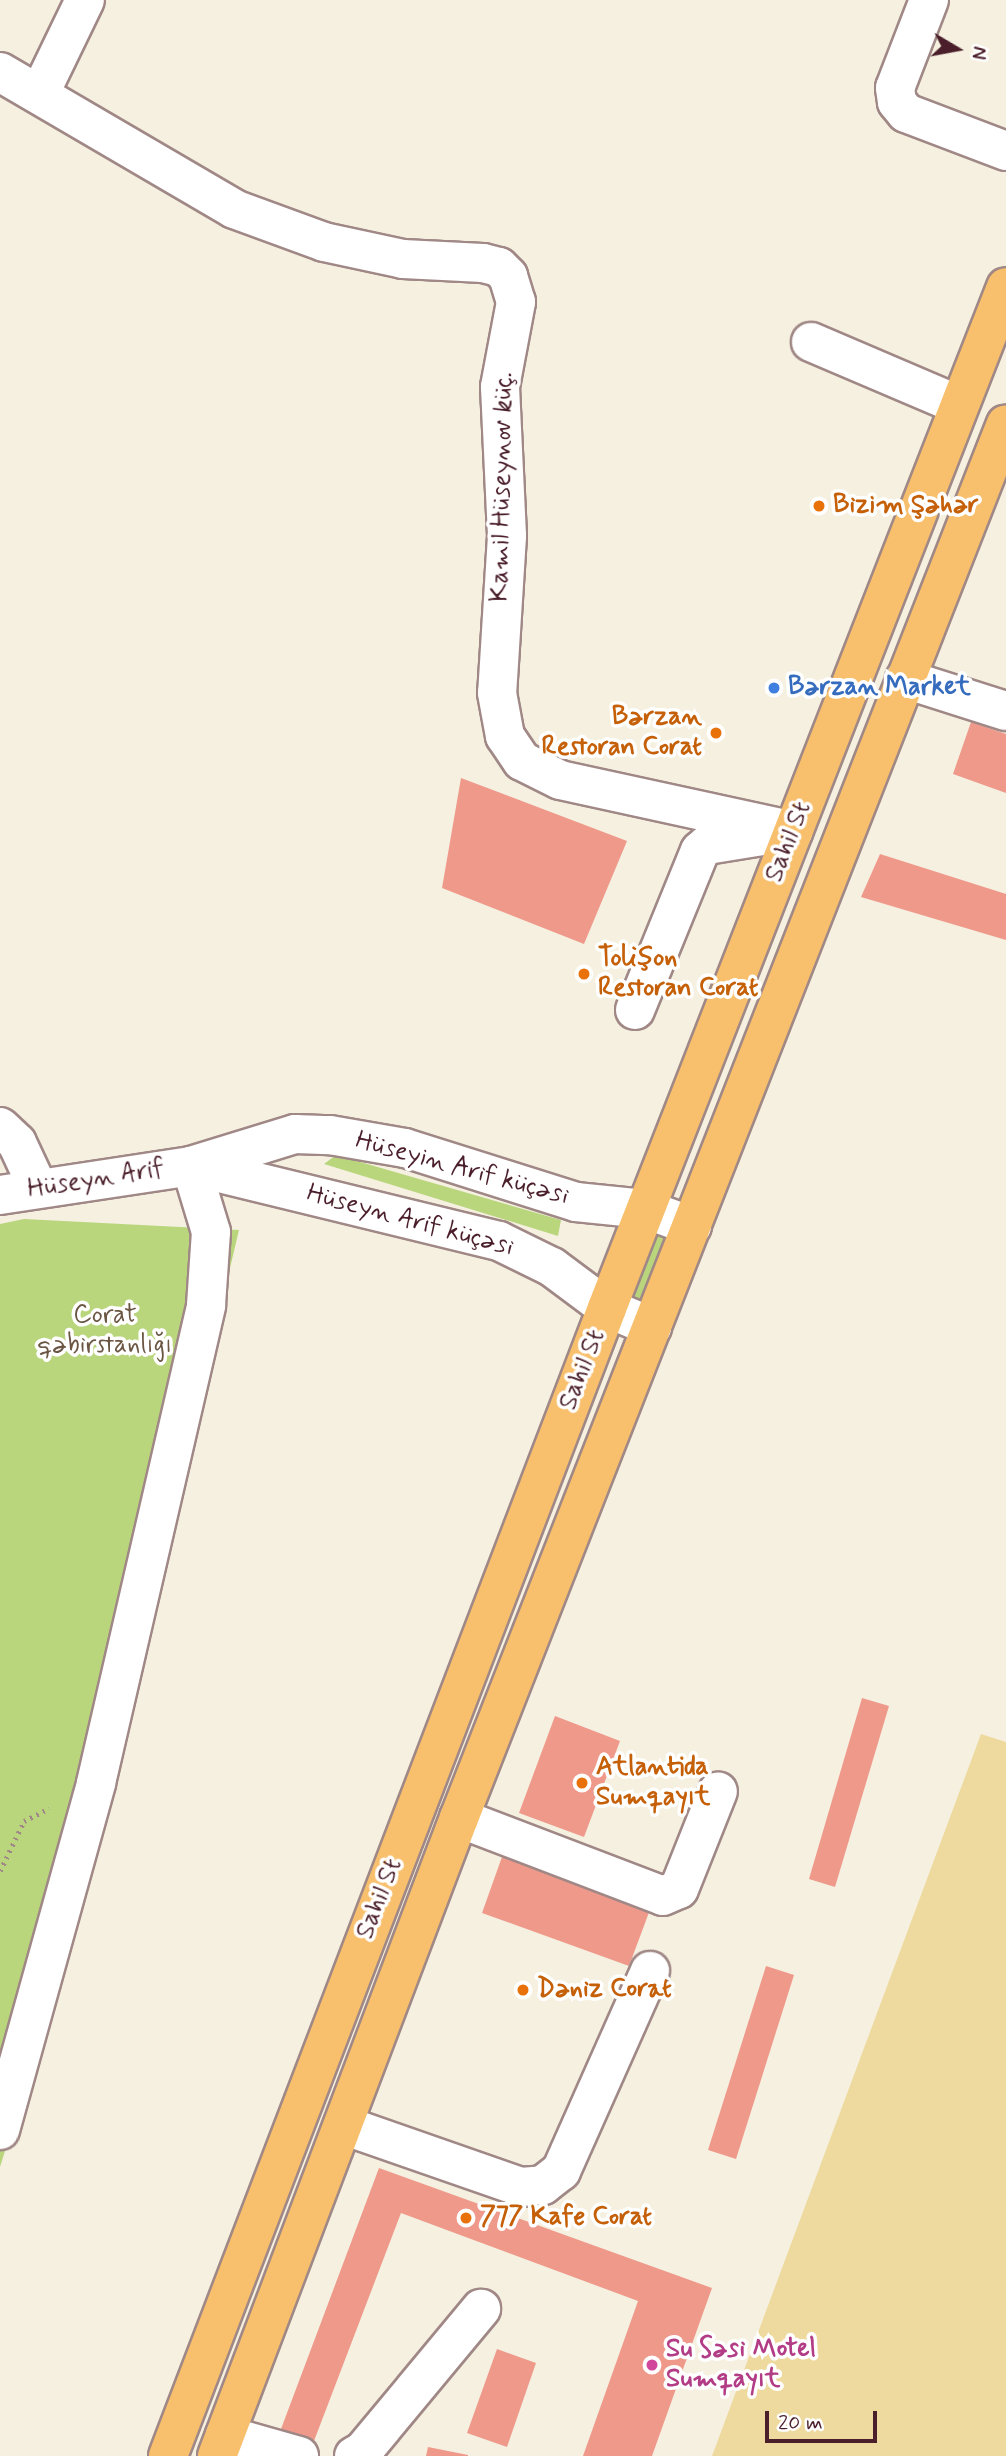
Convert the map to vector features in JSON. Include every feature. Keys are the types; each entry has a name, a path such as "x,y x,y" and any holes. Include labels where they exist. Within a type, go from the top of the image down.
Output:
{"main road":[{"name":"Sahil St","path":"168,2456 645,1209 1006,287"},
{"name":"Sahil St","path":"221,2445 459,1818 1006,424"}],"street":[{"path":"40,93 85,0"},
{"path":"929,0 895,88 897,102 906,113 1006,151"},
{"name":"Kamil Hüseynov küç.","path":"0,72 234,209 324,242 403,259 482,263 499,267 508,276 516,302 500,387 507,536 497,693 505,736 523,761 560,780 793,831"},
{"path":"811,342 959,405"},
{"path":"905,679 1006,711"},
{"path":"635,1010 700,851 707,845 793,831"},
{"path":"0,1127 17,1143 38,1188"},
{"name":"Hüseyin Arif küçəsi","path":"191,1166 258,1142 295,1134 330,1135 405,1148 566,1199 645,1209 692,1226"},
{"path":"0,2130 96,1783 212,1269 211,1232 191,1166"},
{"name":"Hüseyn Arif","path":"0,1195 191,1166"},
{"name":"Hüseyn Arif küçəsi","path":"191,1166 499,1241 552,1267 607,1308 652,1327"},
{"path":"459,1818 663,1896 679,1889 718,1791"},
{"path":"343,2125 522,2186 543,2185 561,2171 650,1971"},
{"path":"354,2456 363,2451 481,2309"},
{"path":"221,2445 299,2456"}],"path":[{"path":"0,1871 24,1821 96,1783"}],"green space":[{"path":"336,1155 561,1220 558,1236 324,1164"},
{"name":"Corat qəbirstanlığı","path":"24,1219 239,1230 73,1933 0,2167 0,1224"},
{"path":"656,1226 670,1231 638,1309 624,1304"}],"sand":[{"path":"981,1734 1006,1742 1006,2456 712,2456"}],"building":[{"path":"971,722 1006,734 1006,793 953,774"},
{"path":"461,778 627,841 584,944 442,888"},
{"path":"880,854 1006,894 1006,940 861,897"},
{"path":"862,1698 889,1706 835,1887 809,1879"},
{"path":"555,1716 620,1741 584,1837 519,1813"},
{"path":"503,1854 651,1907 629,1966 482,1913"},
{"path":"766,1966 794,1975 736,2159 708,2150"},
{"path":"379,2168 712,2288 652,2456 583,2456 638,2301 401,2213 314,2441 281,2429"},
{"path":"497,2349 536,2363 507,2447 467,2433"},
{"path":"428,2447 468,2455 468,2456 426,2456"}],"place":[{"name":"Bizim Şəhər","path":"819,506"},
{"name":"Bərzan Market","path":"774,688"},
{"name":"Bərzan Restoran Corat","path":"716,733"},
{"name":"Tolişon Restoran Corat","path":"584,974"},
{"name":"Atlantida Sumqayıt","path":"582,1783"},
{"name":"Dəniz Corat","path":"523,1990"},
{"name":"777 Kafe Corat","path":"466,2218"},
{"name":"Su Səsi Motel Sumqayıt","path":"652,2365"}]}
